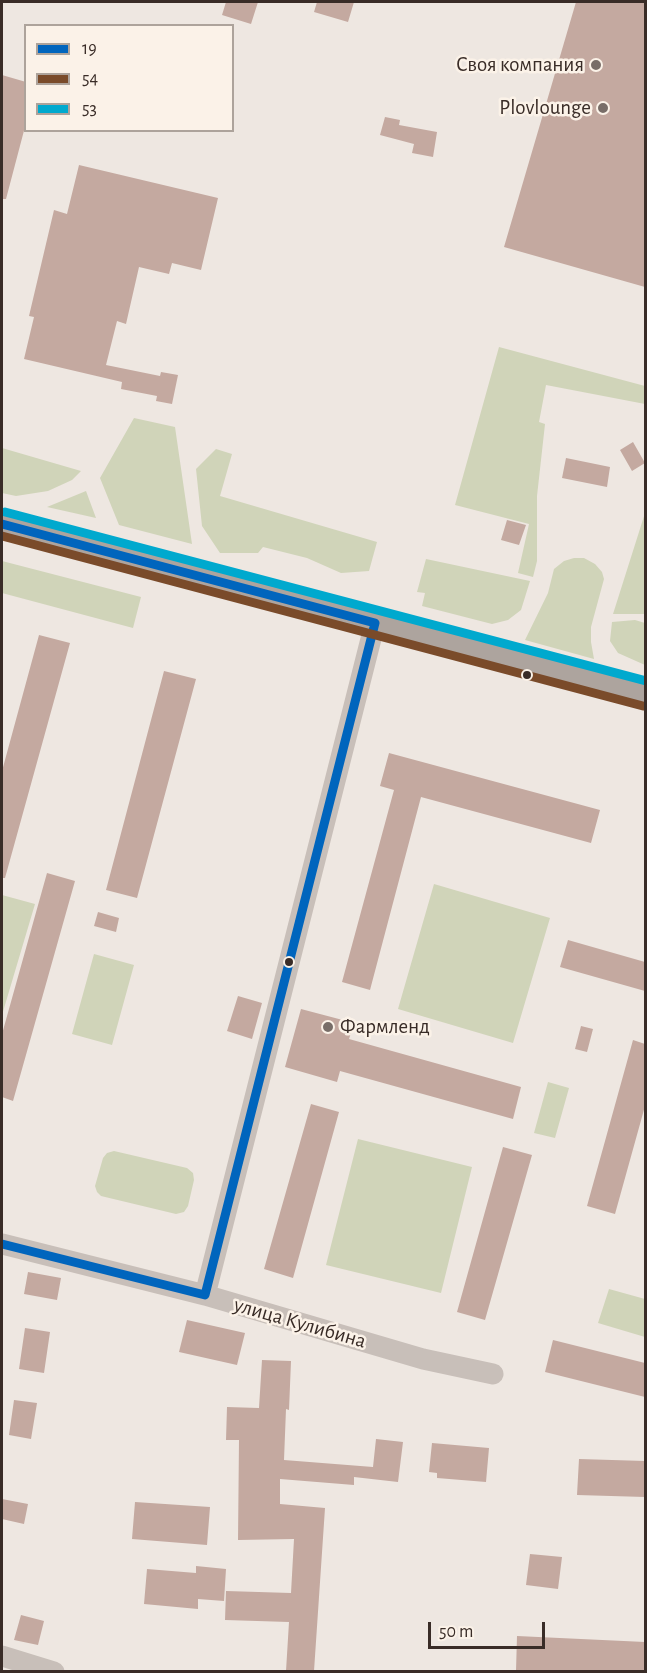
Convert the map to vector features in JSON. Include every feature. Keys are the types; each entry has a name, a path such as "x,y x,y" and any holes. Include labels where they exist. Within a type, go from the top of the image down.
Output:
{"main road":[{"path":"2,524 645,694"}],"street":[{"path":"205,1295 375,623"},
{"name":"улица Кулибина","path":"2,1244 205,1295 423,1359 494,1374"},
{"path":"2,1656 54,1671"}],"green space":[{"path":"499,347 645,386 645,404 546,385 539,422 545,424 537,496 537,561 533,577 518,573 529,524 455,505"},
{"path":"134,418 175,427 192,544 119,525 100,478"},
{"path":"2,448 81,471 72,480 48,491 16,496 2,493"},
{"path":"216,449 232,454 220,496 377,542 369,571 341,573 307,558 263,547 258,553 220,553 202,526 196,469"},
{"path":"86,491 96,518 47,507"},
{"path":"645,513 644,614 613,614"},
{"path":"584,558 595,564 602,572 604,579 591,627 594,659 525,640 548,593 554,569 564,561"},
{"path":"426,559 530,581 521,610 508,620 492,624 422,606 425,593 417,592"},
{"path":"2,561 141,597 133,628 2,593"},
{"path":"635,620 645,623 645,665 618,653 610,641 612,622"},
{"path":"434,884 550,918 513,1043 398,1009"},
{"path":"2,895 35,904 2,1015"},
{"path":"94,954 134,965 112,1045 72,1034"},
{"path":"548,1082 569,1088 555,1138 534,1133"},
{"path":"358,1139 472,1167 441,1293 326,1265"},
{"path":"114,1151 187,1168 193,1173 194,1180 188,1206 184,1212 176,1214 101,1196 95,1186 103,1158 107,1153"},
{"path":"609,1289 645,1299 645,1337 598,1323"}],"building":[{"path":"226,2 258,2 251,24 222,15"},
{"path":"317,2 354,2 348,22 314,12"},
{"path":"576,2 645,2 645,287 504,247"},
{"path":"2,75 24,81 24,131 6,199 2,199"},
{"path":"385,117 400,120 399,125 437,132 433,157 412,153 414,144 380,135"},
{"path":"79,165 218,198 201,270 172,263 169,274 139,267 126,324 117,321 106,365 160,376 161,372 178,375 172,404 156,401 157,396 121,389 122,382 24,359 34,317 29,316 54,210 67,214"},
{"path":"633,442 645,463 632,471 620,450"},
{"path":"566,458 610,467 607,487 562,478"},
{"path":"507,520 526,525 519,545 501,540"},
{"path":"39,635 70,643 5,878 2,878 2,771"},
{"path":"164,671 196,679 137,898 106,890"},
{"path":"389,753 600,810 591,843 421,797 370,990 342,982 394,790 380,786"},
{"path":"47,873 75,881 13,1101 2,1097 2,1034"},
{"path":"98,912 119,918 116,932 94,926"},
{"path":"568,940 645,962 645,991 560,967"},
{"path":"238,996 262,1003 252,1039 227,1031"},
{"path":"301,1009 354,1023 349,1039 521,1087 513,1119 340,1071 337,1082 285,1067"},
{"path":"581,1026 593,1029 587,1052 575,1049"},
{"path":"633,1040 645,1044 645,1106 615,1214 587,1206"},
{"path":"311,1104 339,1112 293,1278 264,1269"},
{"path":"503,1147 532,1155 485,1320 457,1312"},
{"path":"28,1272 61,1278 57,1300 24,1294"},
{"path":"187,1320 245,1333 237,1365 179,1352"},
{"path":"25,1328 50,1332 44,1373 19,1369"},
{"path":"553,1340 645,1363 645,1397 545,1372"},
{"path":"262,1360 291,1361 284,1460 373,1467 376,1439 403,1442 398,1482 354,1477 354,1485 280,1479 280,1504 325,1508 314,1671 286,1671 289,1622 225,1620 226,1591 291,1593 294,1539 238,1540 239,1440 226,1440 227,1407 259,1408"},
{"path":"14,1400 37,1403 31,1439 9,1435"},
{"path":"432,1443 489,1448 486,1482 437,1478 437,1473 429,1472"},
{"path":"579,1459 645,1461 645,1497 577,1495"},
{"path":"2,1499 28,1504 24,1524 2,1519"},
{"path":"135,1502 210,1507 207,1545 132,1539"},
{"path":"530,1554 562,1557 558,1589 526,1585"},
{"path":"196,1566 226,1569 224,1601 198,1599 198,1609 144,1604 147,1569 196,1573"},
{"path":"21,1615 44,1621 38,1645 14,1640"},
{"path":"517,1636 645,1642 645,1671 516,1671"}],"transit line":[{"name":"53","path":"5,512 646,681"},
{"name":"19","path":"2,524 375,623 205,1295 2,1244"},
{"name":"54","path":"2,536 643,706"}],"place":[{"name":"Своя компания","path":"596,65"},
{"name":"Plovlounge","path":"603,108"},
{"name":"Фармленд","path":"328,1027"}]}
